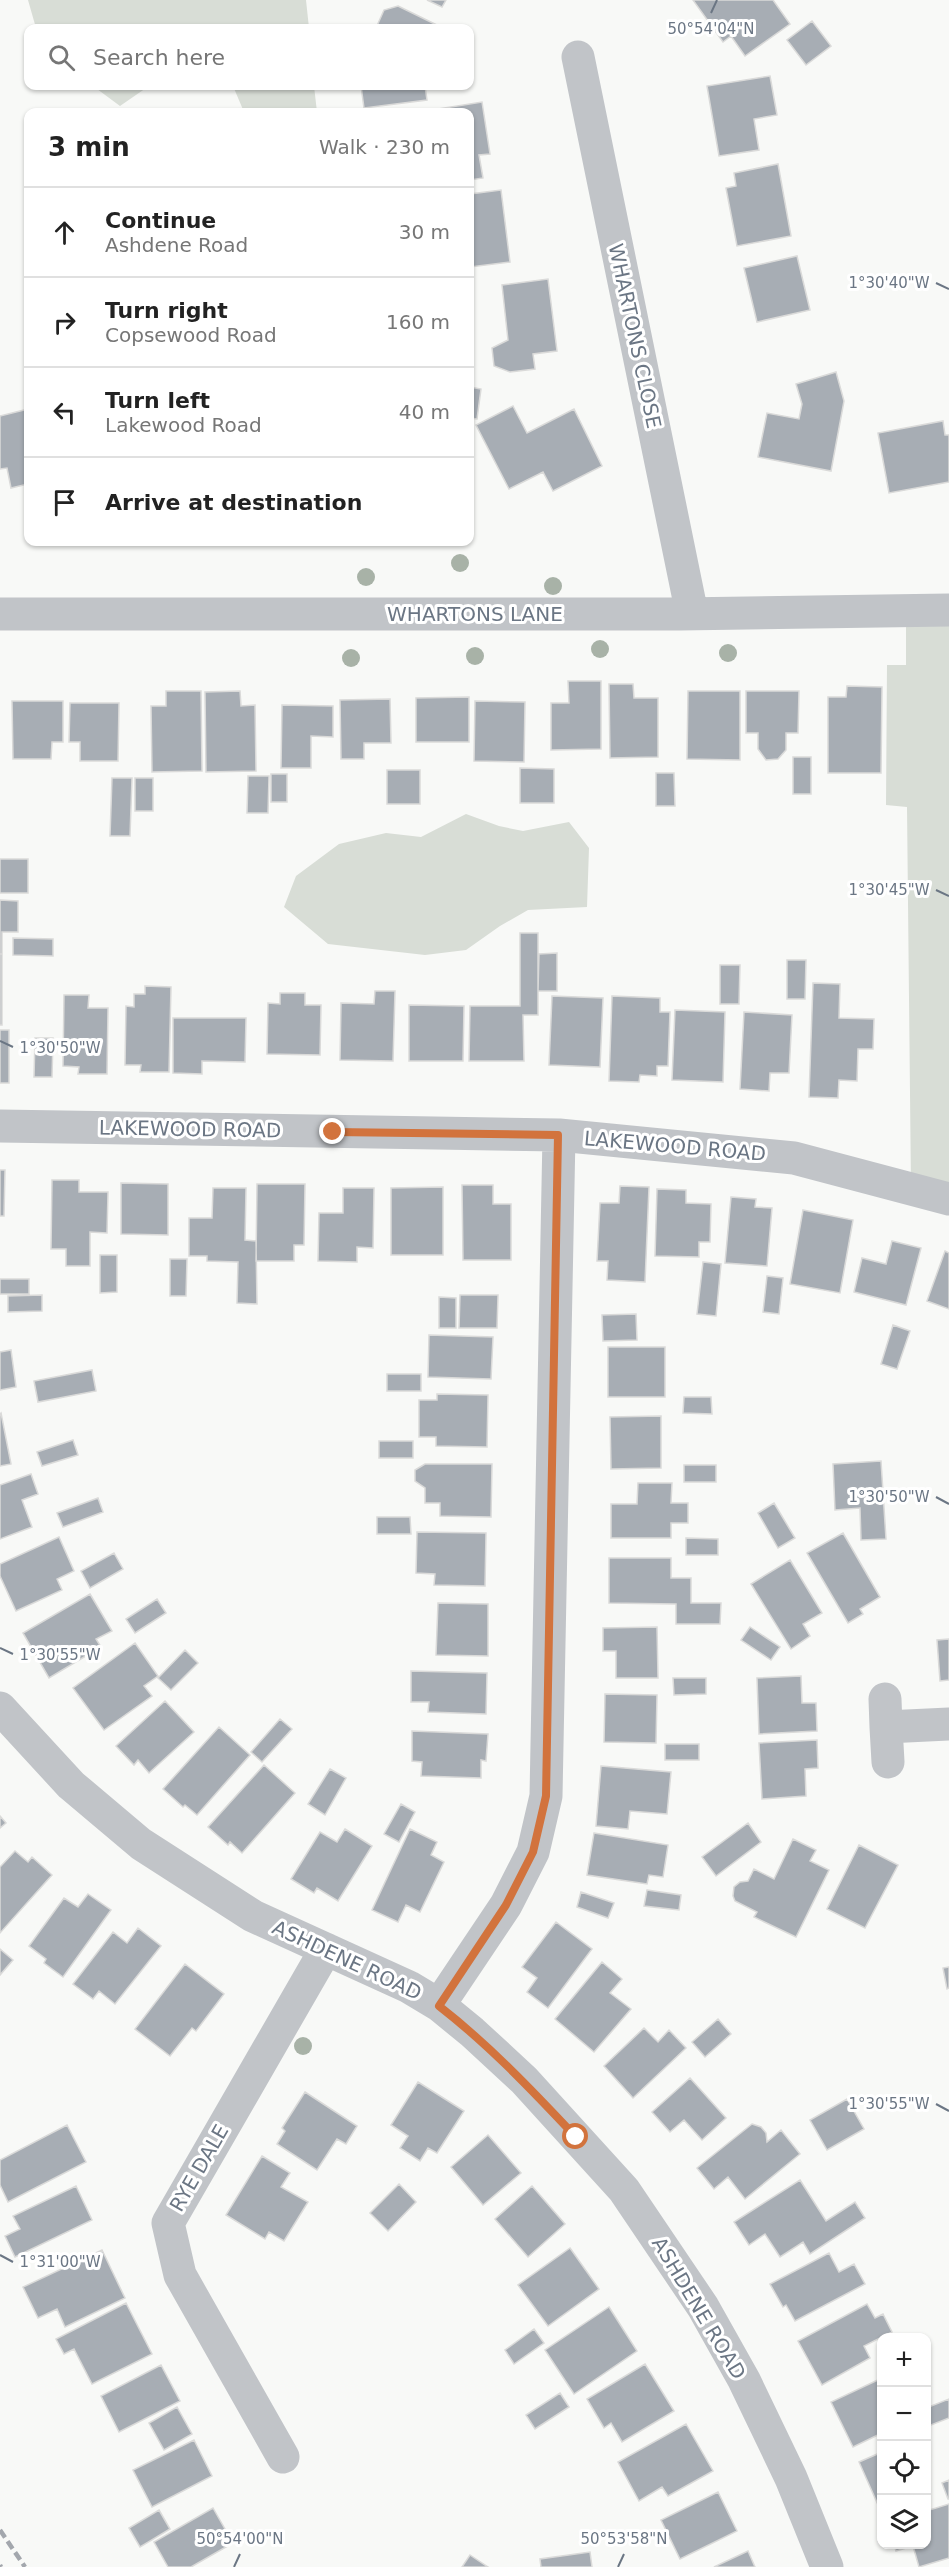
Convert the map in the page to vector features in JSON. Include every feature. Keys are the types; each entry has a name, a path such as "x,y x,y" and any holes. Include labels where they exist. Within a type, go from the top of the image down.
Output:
{"street":[{"name":"WHARTONS CLOSE","path":"578,57 692,614"},
{"name":"WHARTONS LANE","path":"0,614 692,614 949,610"},
{"name":"LAKEWOOD ROAD","path":"0,1126 558,1135 794,1158 949,1200"},
{"path":"439,2006 506,1905 533,1852 546,1796 558,1135"},
{"name":"ASHDENE ROAD","path":"0,1708 71,1785 141,1844 253,1916 409,1987 439,2006 472,2032 524,2080 624,2190 667,2250 703,2307 744,2380 791,2478 826,2567"},
{"path":"888,1762 886,1713 949,1724"},
{"name":"RYE DALE","path":"283,2457 180,2275 168,2223 326,1949"}],"shaded area":[{"path":"28,0 306,0 309,24 35,24"},
{"path":"98,90 143,90 120,106"},
{"path":"235,90 314,90 317,108 242,108"},
{"path":"949,610 949,1199 911,1189 907,807 886,805 887,665 906,665 906,612"},
{"path":"466,814 499,826 523,831 569,822 589,848 587,907 528,910 466,950 425,955 328,944 284,907 296,876 339,844 386,833 421,837"}],"building":[{"path":"427,0 446,0 442,7"},
{"path":"693,0 773,0 790,24 745,56 731,36 723,42"},
{"path":"398,6 435,24 378,24 384,10"},
{"path":"812,21 831,46 806,65 787,40"},
{"path":"770,76 777,115 754,119 759,150 719,156 707,86"},
{"path":"362,90 426,90 427,100 364,108"},
{"path":"482,102 490,154 479,155 483,178 474,179 474,108 445,108"},
{"path":"778,164 791,236 737,246 726,188 736,186 734,173"},
{"path":"501,190 510,262 474,266 474,193"},
{"path":"797,256 810,310 757,322 744,268"},
{"path":"548,279 557,351 533,354 535,369 510,372 494,366 492,348 508,340 502,285"},
{"path":"836,372 844,401 831,471 758,457 767,413 799,419 802,404 796,384"},
{"path":"474,388 481,389 477,419 474,419"},
{"path":"513,406 527,433 574,409 602,466 553,491 543,472 509,489 476,425"},
{"path":"24,410 24,485 11,488 7,468 0,469 0,416"},
{"path":"943,421 945,435 949,435 949,482 889,493 878,433"},
{"path":"568,681 601,681 601,749 551,750 551,703 569,703"},
{"path":"609,684 633,684 634,698 658,698 658,757 610,758"},
{"path":"847,686 882,687 881,773 828,773 828,697 846,697"},
{"path":"166,691 201,691 202,771 152,772 151,706 166,706"},
{"path":"240,691 241,706 255,705 256,771 206,772 205,692"},
{"path":"688,691 740,691 740,760 687,759"},
{"path":"746,691 799,691 798,733 786,733 786,750 778,759 766,760 758,749 758,733 746,733"},
{"path":"469,697 469,742 416,742 416,698"},
{"path":"390,699 391,743 364,743 364,759 341,759 340,700"},
{"path":"12,701 63,701 63,742 52,742 51,759 13,759"},
{"path":"475,701 525,702 524,762 474,761"},
{"path":"70,703 119,703 118,761 80,761 80,742 69,742"},
{"path":"282,705 333,706 333,737 311,736 311,768 281,768"},
{"path":"793,757 811,757 811,794 793,794"},
{"path":"520,768 554,769 554,803 520,803"},
{"path":"387,770 420,770 420,804 387,804"},
{"path":"656,773 674,773 675,806 656,806"},
{"path":"271,774 287,774 287,802 271,802"},
{"path":"248,776 269,776 268,813 247,813"},
{"path":"112,778 132,778 130,836 110,836"},
{"path":"135,778 153,778 153,811 135,811"},
{"path":"0,859 28,859 28,893 0,893"},
{"path":"0,900 18,901 18,932 2,932 2,954 0,954"},
{"path":"520,933 538,933 538,1015 523,1015 524,1061 469,1061 470,1006 520,1006"},
{"path":"13,938 53,939 53,956 13,955"},
{"path":"557,953 557,991 538,991 539,954"},
{"path":"0,954 2,954 2,1025 0,1025"},
{"path":"787,960 806,960 805,999 787,999"},
{"path":"720,965 740,965 739,1004 720,1004"},
{"path":"813,983 840,984 839,1018 874,1019 873,1049 858,1049 857,1081 839,1080 838,1098 809,1097"},
{"path":"145,986 171,987 169,1072 140,1072 141,1065 125,1065 126,1006 134,1007 134,994 145,994"},
{"path":"375,991 395,991 393,1061 340,1060 341,1003 374,1004"},
{"path":"280,993 305,993 305,1005 321,1005 320,1055 267,1054 268,1003 280,1004"},
{"path":"64,995 89,995 88,1008 108,1008 107,1074 78,1074 79,1067 63,1066"},
{"path":"552,996 603,998 600,1067 549,1065"},
{"path":"612,996 660,998 660,1012 670,1012 668,1066 657,1066 657,1076 640,1075 639,1082 609,1081"},
{"path":"409,1005 464,1006 463,1061 409,1061"},
{"path":"675,1010 725,1012 723,1082 672,1080"},
{"path":"744,1012 792,1015 789,1073 770,1073 769,1091 740,1089"},
{"path":"173,1018 246,1018 245,1062 202,1061 202,1074 173,1073"},
{"path":"0,1030 9,1030 9,1083 0,1083"},
{"path":"35,1038 53,1038 52,1077 34,1077"},
{"path":"0,1170 5,1170 4,1216 0,1216"},
{"path":"52,1180 79,1180 79,1192 108,1192 107,1233 90,1232 90,1266 66,1266 66,1249 51,1249"},
{"path":"121,1183 168,1184 168,1235 121,1234"},
{"path":"257,1184 305,1184 304,1245 294,1245 294,1261 256,1261"},
{"path":"462,1185 493,1185 493,1204 511,1204 511,1260 463,1260"},
{"path":"620,1186 649,1187 645,1282 607,1280 608,1261 597,1261 600,1203 619,1203"},
{"path":"443,1187 443,1255 391,1255 391,1188"},
{"path":"213,1188 246,1188 245,1240 256,1241 257,1304 237,1303 238,1262 207,1261 207,1256 189,1256 189,1218 212,1218"},
{"path":"343,1188 374,1188 373,1248 357,1247 357,1262 318,1261 319,1213 343,1213"},
{"path":"657,1189 686,1190 686,1203 711,1204 710,1242 699,1242 699,1257 655,1256"},
{"path":"731,1197 756,1199 755,1207 772,1208 767,1266 725,1263"},
{"path":"803,1210 853,1220 840,1293 790,1284"},
{"path":"892,1241 921,1248 906,1305 854,1292 862,1258 886,1264"},
{"path":"945,1251 949,1253 949,1309 927,1301"},
{"path":"100,1255 117,1255 117,1292 100,1293"},
{"path":"170,1259 187,1259 186,1296 170,1296"},
{"path":"703,1262 721,1264 716,1316 697,1314"},
{"path":"767,1276 783,1278 779,1314 763,1312"},
{"path":"0,1279 29,1279 29,1294 0,1294"},
{"path":"42,1295 42,1311 8,1312 8,1296"},
{"path":"460,1295 498,1295 497,1328 459,1328"},
{"path":"439,1297 456,1298 456,1328 439,1328"},
{"path":"636,1314 637,1340 603,1341 602,1315"},
{"path":"893,1325 910,1331 897,1369 881,1364"},
{"path":"429,1335 493,1337 491,1379 428,1377"},
{"path":"608,1347 665,1347 665,1397 608,1397"},
{"path":"11,1350 16,1387 0,1390 0,1352"},
{"path":"92,1370 96,1391 38,1402 34,1381"},
{"path":"387,1374 421,1374 421,1391 387,1391"},
{"path":"437,1394 488,1395 487,1447 436,1446 436,1437 419,1437 419,1400 437,1400"},
{"path":"684,1397 711,1397 712,1414 683,1413"},
{"path":"0,1414 11,1464 0,1466"},
{"path":"661,1416 661,1468 611,1469 610,1417"},
{"path":"73,1440 78,1455 42,1466 37,1452"},
{"path":"379,1441 413,1441 413,1458 379,1458"},
{"path":"881,1461 886,1539 861,1540 860,1508 835,1510 833,1464"},
{"path":"425,1464 492,1464 491,1517 440,1516 440,1503 425,1503 425,1488 415,1481 415,1470"},
{"path":"684,1465 716,1465 716,1482 684,1482"},
{"path":"31,1474 38,1494 22,1500 32,1527 0,1539 0,1485"},
{"path":"638,1483 672,1483 671,1503 688,1503 688,1523 671,1523 671,1538 611,1538 611,1504 637,1504"},
{"path":"98,1498 103,1512 63,1527 57,1513"},
{"path":"774,1503 795,1538 778,1548 758,1513"},
{"path":"377,1517 410,1517 411,1534 377,1534"},
{"path":"417,1532 486,1533 485,1586 434,1585 435,1574 416,1573"},
{"path":"843,1533 880,1597 860,1609 863,1614 848,1623 807,1553"},
{"path":"59,1537 74,1571 57,1579 62,1590 16,1611 0,1576 0,1564"},
{"path":"686,1538 718,1539 718,1555 686,1555"},
{"path":"114,1553 123,1569 90,1588 81,1571"},
{"path":"609,1558 671,1558 671,1578 691,1578 691,1603 721,1603 720,1624 676,1624 676,1604 609,1603"},
{"path":"790,1560 822,1613 803,1624 810,1636 791,1649 751,1584"},
{"path":"90,1594 112,1631 96,1639 101,1647 49,1678 23,1633"},
{"path":"157,1599 166,1613 135,1633 126,1619"},
{"path":"438,1603 488,1604 488,1656 436,1655"},
{"path":"657,1627 658,1678 616,1678 616,1651 603,1651 603,1628"},
{"path":"750,1627 780,1647 771,1660 741,1640"},
{"path":"949,1639 949,1680 940,1681 937,1640"},
{"path":"135,1643 158,1676 144,1686 152,1696 104,1730 73,1688"},
{"path":"185,1650 198,1663 171,1690 158,1678"},
{"path":"411,1671 487,1673 486,1714 428,1712 429,1702 411,1702"},
{"path":"801,1676 802,1703 816,1703 817,1731 759,1734 757,1678"},
{"path":"673,1678 706,1678 706,1694 674,1695"},
{"path":"605,1694 657,1695 656,1743 604,1742"},
{"path":"165,1701 194,1732 149,1773 138,1760 134,1765 116,1746"},
{"path":"280,1719 292,1729 262,1762 251,1752"},
{"path":"219,1727 250,1755 197,1815 185,1805 183,1807 163,1789"},
{"path":"412,1731 488,1734 486,1761 481,1760 481,1778 421,1776 422,1762 412,1761"},
{"path":"817,1740 818,1768 805,1769 806,1796 762,1799 759,1743"},
{"path":"665,1744 699,1744 699,1760 665,1760"},
{"path":"264,1765 295,1793 242,1853 230,1842 228,1845 208,1827"},
{"path":"601,1766 671,1772 667,1814 630,1811 628,1829 596,1826"},
{"path":"330,1769 346,1778 325,1815 308,1804"},
{"path":"401,1804 415,1812 399,1842 384,1834"},
{"path":"0,1816 6,1823 0,1828"},
{"path":"748,1823 761,1842 716,1876 702,1857"},
{"path":"345,1829 372,1846 338,1901 317,1888 314,1893 291,1879 320,1832 337,1842"},
{"path":"410,1829 437,1842 431,1855 444,1862 420,1912 406,1905 398,1922 372,1910"},
{"path":"594,1833 668,1845 663,1877 649,1875 647,1884 587,1875"},
{"path":"793,1839 816,1850 810,1861 829,1870 796,1937 754,1917 757,1912 735,1901 733,1896 734,1887 740,1882 748,1881 754,1869 774,1879"},
{"path":"859,1845 898,1865 865,1928 827,1909"},
{"path":"15,1851 28,1862 32,1857 52,1875 0,1933 0,1867"},
{"path":"647,1890 681,1895 679,1910 644,1906"},
{"path":"581,1892 614,1903 608,1918 577,1907"},
{"path":"88,1894 111,1910 63,1977 44,1963 46,1959 29,1946 64,1898 78,1907"},
{"path":"556,1922 592,1949 548,2008 527,1992 537,1978 522,1967"},
{"path":"138,1928 161,1946 115,2004 99,1991 93,1999 73,1984 113,1932 127,1943"},
{"path":"0,1949 13,1960 0,1975"},
{"path":"602,1962 622,1979 610,1993 631,2009 594,2052 555,2019"},
{"path":"185,1964 224,1994 196,2031 192,2028 170,2056 135,2029"},
{"path":"949,1967 949,1988 947,1989 943,1968"},
{"path":"718,2019 731,2034 705,2057 692,2042"},
{"path":"644,2028 658,2042 669,2030 686,2048 633,2098 604,2066"},
{"path":"690,2078 726,2118 702,2140 684,2120 670,2132 652,2112"},
{"path":"418,2082 464,2111 437,2153 428,2148 420,2161 400,2148 408,2136 391,2125"},
{"path":"305,2092 357,2126 346,2144 337,2139 317,2170 277,2144 285,2131 282,2128"},
{"path":"847,2099 864,2129 827,2150 810,2120"},
{"path":"752,2124 761,2127 766,2133 767,2142 781,2130 800,2154 745,2199 728,2177 714,2189 697,2168"},
{"path":"67,2125 86,2162 8,2202 0,2185 0,2160"},
{"path":"488,2135 521,2173 483,2205 451,2167"},
{"path":"262,2156 290,2173 281,2187 308,2202 284,2241 269,2232 265,2239 226,2215"},
{"path":"800,2180 826,2221 855,2202 865,2218 810,2254 803,2242 780,2257 765,2234 749,2245 734,2222"},
{"path":"399,2184 416,2202 388,2231 370,2213"},
{"path":"76,2186 92,2220 15,2257 5,2236 20,2229 13,2216"},
{"path":"532,2186 565,2224 528,2257 495,2219"},
{"path":"570,2248 599,2289 548,2326 518,2285"},
{"path":"102,2250 125,2298 65,2327 57,2309 38,2318 23,2287"},
{"path":"829,2253 839,2272 854,2264 865,2284 795,2321 786,2305 783,2307 770,2284"},
{"path":"126,2303 152,2354 92,2384 74,2349 64,2354 56,2339"},
{"path":"867,2304 875,2318 883,2314 892,2332 877,2333 877,2340 864,2346 870,2358 822,2385 798,2341"},
{"path":"609,2307 637,2351 574,2394 545,2350"},
{"path":"534,2329 544,2343 514,2364 505,2350"},
{"path":"645,2364 674,2411 622,2442 611,2423 604,2428 587,2399"},
{"path":"161,2365 180,2401 119,2432 101,2396"},
{"path":"877,2380 877,2435 853,2447 831,2402"},
{"path":"560,2393 569,2407 535,2429 526,2415"},
{"path":"949,2399 949,2418 931,2425 931,2406"},
{"path":"177,2407 192,2434 164,2450 149,2423"},
{"path":"686,2424 713,2471 668,2496 662,2487 639,2501 618,2462"},
{"path":"194,2440 212,2476 152,2507 133,2470"},
{"path":"877,2454 877,2502 859,2462"},
{"path":"949,2480 949,2499 948,2499 942,2483"},
{"path":"718,2492 737,2531 680,2559 661,2520"},
{"path":"949,2504 949,2558 919,2567 914,2549 931,2549 931,2509"},
{"path":"213,2508 233,2543 191,2567 168,2567 154,2542"},
{"path":"159,2510 170,2529 140,2547 129,2528"},
{"path":"748,2551 755,2567 714,2567"},
{"path":"590,2552 592,2567 541,2567 540,2559"},
{"path":"470,2555 488,2567 462,2567"}],"railway":[{"path":"0,2530 25,2567"}],"route":[{"path":"333,1132 558,1135 546,1796 533,1852 506,1905 439,2006 472,2032 524,2080 576,2137"}]}
